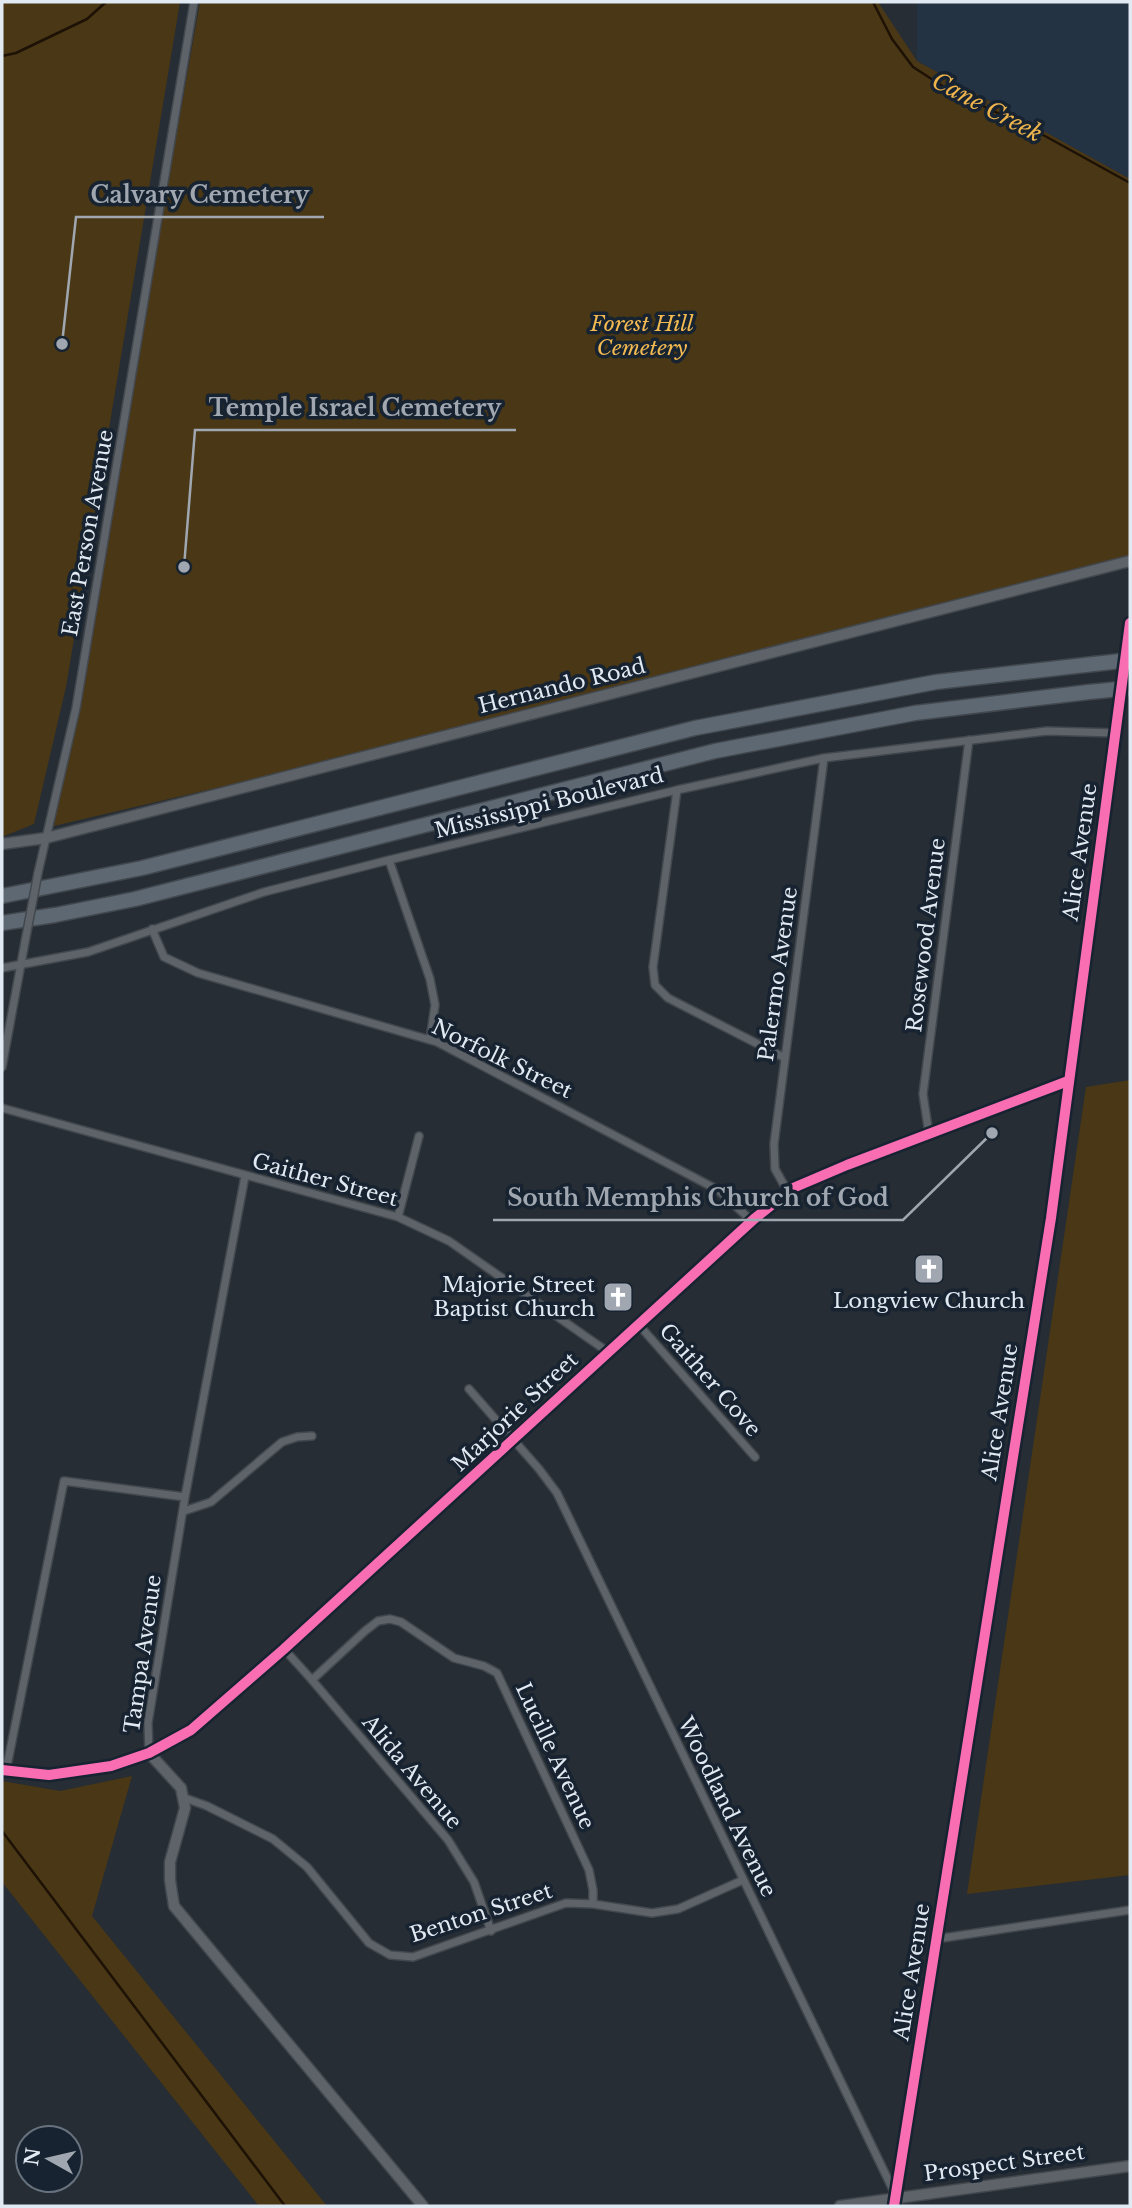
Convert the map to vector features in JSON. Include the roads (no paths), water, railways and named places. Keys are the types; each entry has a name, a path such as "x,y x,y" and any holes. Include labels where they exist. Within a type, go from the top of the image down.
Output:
{"highway":[{"path":"2,896 142,868 646,739 741,718 936,682 1130,660"},
{"path":"2,923 135,899 716,751 915,713 1130,688"}],"street":[{"name":"East Person Avenue","path":"2,1067 38,873 76,708 194,2"},
{"name":"Hernando Road","path":"2,844 46,838 1130,561"},
{"name":"Alice Avenue","path":"895,2202 1051,1218 1130,622"},
{"name":"Mississippi Boulevard","path":"2,968 88,952 264,892 389,860 677,790 824,758 1047,731 1116,733"},
{"name":"Rosewood Avenue","path":"929,1134 923,1094 969,740"},
{"name":"Palermo Avenue","path":"789,1192 775,1169 774,1157 824,758"},
{"path":"677,790 653,967 655,985 668,998 785,1058"},
{"path":"389,860 430,979 435,1005 430,1040"},
{"name":"Norfolk Street","path":"152,929 164,957 198,973 430,1040 718,1190 752,1221"},
{"name":"Marjorie Street","path":"4,1770 49,1775 111,1766 149,1753 191,1730 284,1649 752,1221 789,1192 847,1165 1068,1081"},
{"name":"Gaither Street","path":"2,1108 398,1217 449,1241 608,1352"},
{"path":"398,1217 419,1136"},
{"name":"Tampa Avenue","path":"183,1797 181,1788 149,1753 148,1723 185,1497 244,1176"},
{"name":"Gaither Cove","path":"639,1325 755,1457"},
{"name":"Woodland Avenue","path":"469,1389 557,1493 895,2202"},
{"path":"184,1511 211,1502 282,1442 296,1437 312,1436"},
{"path":"4,1770 64,1481 185,1497"},
{"name":"Lucille Avenue","path":"312,1680 365,1631 378,1621 390,1619 401,1622 454,1658 484,1666 497,1674 589,1870 593,1904"},
{"name":"Alida Avenue","path":"284,1649 448,1840 474,1882 491,1931"},
{"path":"183,1797 185,1808 170,1862 174,1906 423,2206"},
{"name":"Benton Street","path":"183,1797 273,1839 307,1867 369,1943 390,1955 413,1957 566,1903 593,1904 652,1913 678,1909 743,1880"},
{"path":"936,1939 1130,1910"},
{"name":"Prospect Street","path":"841,2206 895,2202 1130,2166"}],"waterway":[{"path":"2,56 16,53 87,19 106,2"},
{"name":"Cane Creek","path":"873,2 892,39 913,67 944,87 1045,136 1130,183"},
{"path":"2,1831 285,2206"}],"place":[{"name":"Calvary Cemetery","path":"62,344"},
{"name":"Temple Israel Cemetery","path":"184,567"},
{"name":"South Memphis Church of God","path":"992,1133"},
{"name":"Longview Church","path":"929,1269"},
{"name":"Majorie Street Baptist Church","path":"618,1297"}],"park label":[{"name":"Forest Hill Cemetery","path":"642,336"}]}
